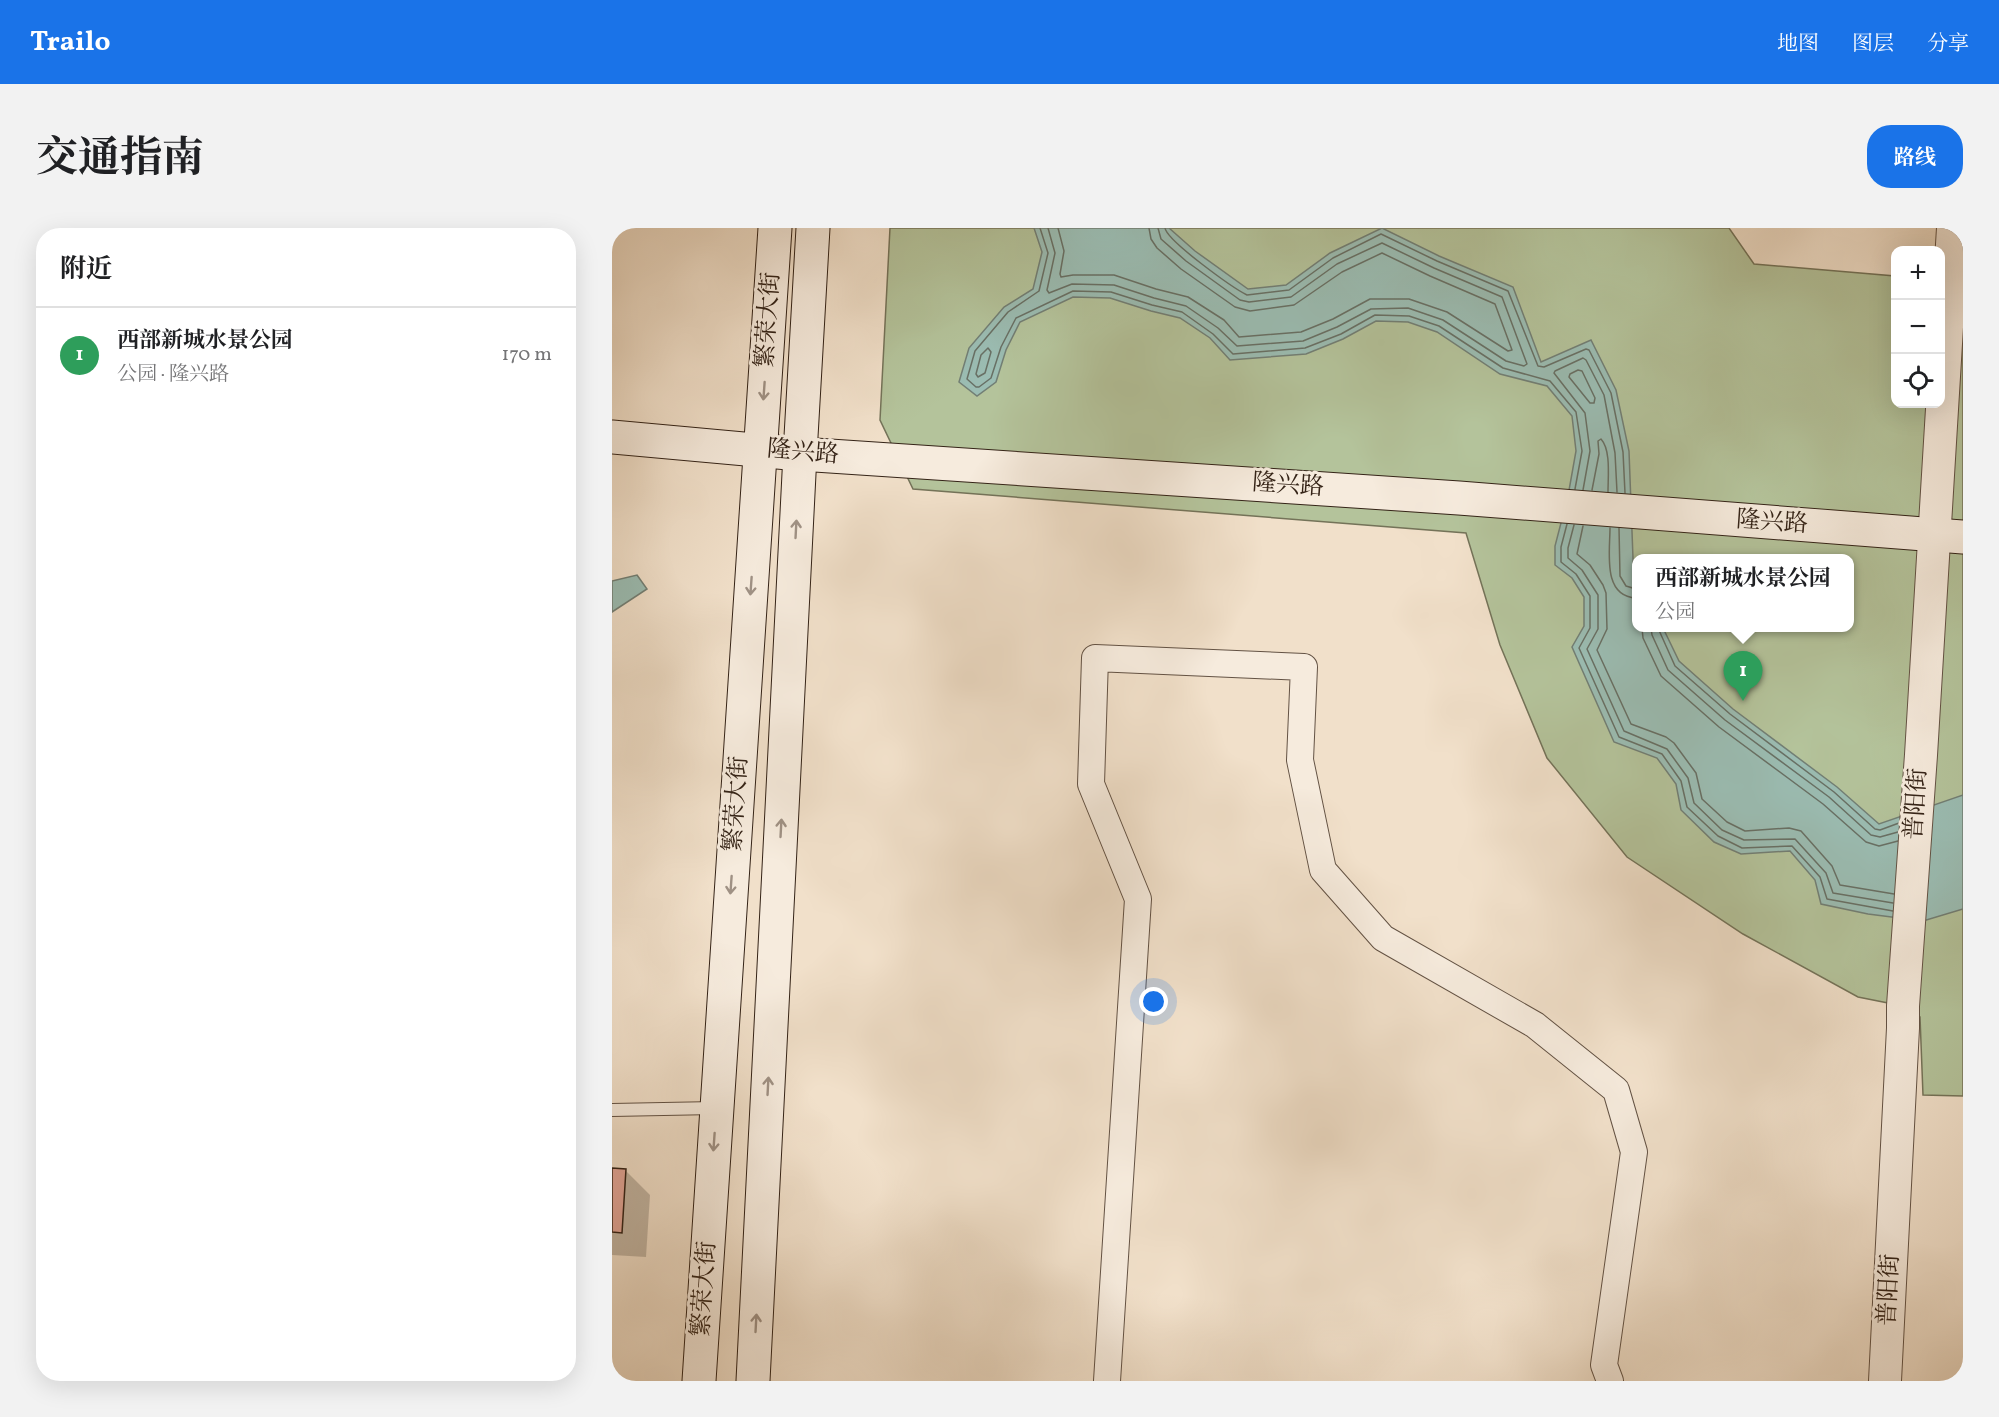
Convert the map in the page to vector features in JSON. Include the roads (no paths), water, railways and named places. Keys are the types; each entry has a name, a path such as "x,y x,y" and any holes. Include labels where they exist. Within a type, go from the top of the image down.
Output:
{"main road":[{"name":"繁荣大街","path":"699,1381 775,228"},
{"name":"繁荣大街","path":"753,1381 813,228"},
{"name":"隆兴路","path":"612,437 800,454 1459,498 1949,535"}],"street":[{"name":"普阳街","path":"1885,1381 1908,934 1918,789 1949,535 1953,228"},
{"path":"1107,1381 1138,899 1091,784 1095,658 1304,667 1300,760 1323,870 1383,938 1535,1024 1616,1090 1634,1152 1604,1365 1610,1381"}],"lane":[{"path":"612,1110 716,1108"}],"water":[{"path":"1034,228 1169,228 1195,251 1248,289 1286,285 1330,253 1382,228 1439,256 1513,287 1541,362 1591,340 1616,390 1629,451 1633,554 1632,632 1665,632 1679,661 1733,709 1837,787 1879,824 1963,795 1963,909 1923,921 1868,914 1821,904 1815,880 1790,851 1741,854 1714,842 1681,810 1676,784 1657,758 1614,742 1572,647 1584,626 1584,597 1572,578 1555,565 1555,546 1568,496 1576,451 1572,416 1547,386 1500,374 1437,332 1408,322 1376,321 1343,339 1306,354 1230,360 1210,338 1180,318 1110,298 1073,297 1020,322 1006,350 996,382 977,396 959,382 969,348 1004,307 1033,289 1042,252"},
{"path":"637,575 647,589 612,612 612,581"}],"place":[{"name":"西部新城水景公园","path":"1743,701"}]}
